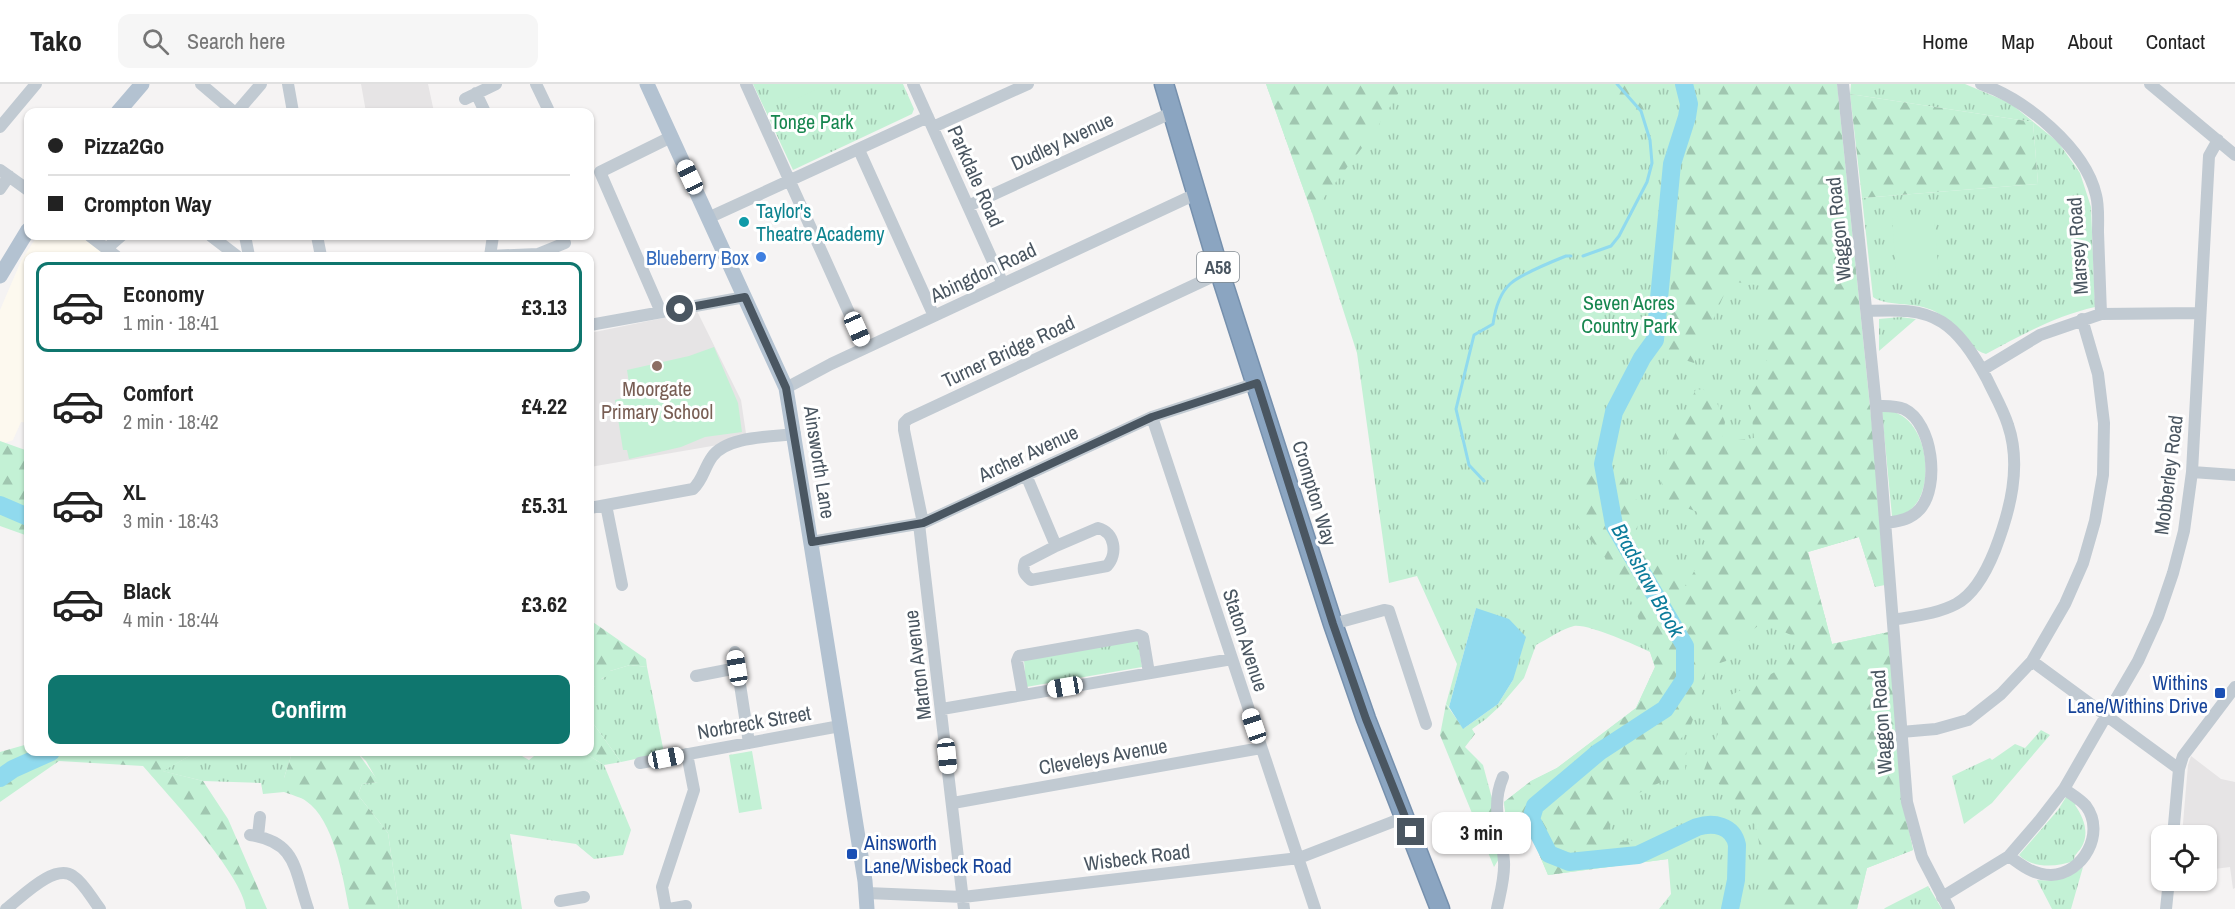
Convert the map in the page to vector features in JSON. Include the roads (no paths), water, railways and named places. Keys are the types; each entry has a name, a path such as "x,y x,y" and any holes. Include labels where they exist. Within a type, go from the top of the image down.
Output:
{"highway":[{"name":"Crompton Way","path":"1164,84 1220,273 1333,624 1366,719 1440,909"}],"main road":[{"path":"121,108 142,84"},
{"name":"Ainsworth Lane","path":"647,84 786,388 867,893 867,909"},
{"path":"0,276 24,237"}],"street":[{"path":"0,127 36,84"},
{"path":"201,84 230,108"},
{"path":"239,108 261,84"},
{"path":"288,84 292,108"},
{"path":"481,108 470,96 496,84"},
{"path":"536,84 548,108"},
{"path":"746,84 865,348"},
{"name":"Parkdale Road","path":"913,84 1003,284"},
{"path":"708,218 859,150 1028,84"},
{"name":"Waggon Road","path":"1843,84 1876,406 1907,802 1922,856 1949,909"},
{"name":"Marsey Road","path":"1981,84 2025,108 2054,130 2076,153 2084,168 2097,198 2101,314"},
{"path":"2150,84 2235,155"},
{"name":"Dudley Avenue","path":"968,206 1173,112"},
{"path":"661,312 601,176 602,170 671,137"},
{"name":"Mobberley Road","path":"1942,897 2009,856 2064,789 2138,661 2158,617 2184,531 2192,472 2209,156 2218,140"},
{"path":"859,150 934,316"},
{"path":"0,189 4,173 24,187"},
{"name":"Abingdon Road","path":"786,388 865,348 1198,193"},
{"path":"95,240 110,252"},
{"path":"217,240 232,252"},
{"path":"540,252 549,245 565,243"},
{"name":"Turner Bridge Road","path":"921,523 904,430 904,423 908,419 1220,273"},
{"path":"594,324 745,297"},
{"path":"1867,311 1902,310 1924,314 1944,323 1982,370 2008,426 2014,453 2014,480 2004,526 1985,570 1972,591 1956,604 1927,614 1893,620"},
{"path":"1982,370 2040,335 2101,314 2200,313"},
{"path":"1901,732 1936,729 1968,720 2001,694 2032,661 2065,604 2083,563 2095,521 2103,475 2104,423 2098,374 2082,319"},
{"name":"Archer Avenue","path":"812,542 921,523 1152,417 1257,383"},
{"path":"1876,406 1905,409 1914,417 1928,442 1931,458 1926,500 1919,510 1906,520 1886,523"},
{"name":"Staton Avenue","path":"1152,417 1315,909"},
{"path":"594,507 632,496 691,490 699,484 713,455 725,444 795,434"},
{"path":"2192,472 2235,475"},
{"path":"1026,475 1056,546"},
{"path":"606,505 622,585"},
{"name":"Marton Avenue","path":"921,523 963,903"},
{"path":"1098,528 1110,534 1115,552 1113,560 1107,566 1031,580 1025,575 1023,568 1025,562 1056,546 1098,528"},
{"path":"1333,624 1384,610 1389,611 1426,724"},
{"path":"1023,695 1017,662 1019,656 1138,635 1143,637 1149,673"},
{"path":"735,652 749,743"},
{"path":"942,709 1232,659"},
{"path":"2032,661 2179,769"},
{"path":"696,676 737,668"},
{"path":"2174,825 2179,769 2187,748 2235,687"},
{"name":"Norbreck Street","path":"640,763 840,726"},
{"name":"Cleveleys Avenue","path":"952,803 1261,748"},
{"path":"686,906 667,909 662,887 694,790 687,754"},
{"path":"1497,909 1504,864 1497,817 1497,792 1503,777"},
{"path":"2009,856 2026,870 2053,875 2068,872 2080,862 2091,845 2093,828 2091,816 2079,799 2064,789"},
{"name":"Wisbeck Road","path":"867,893 963,903 1299,858 1405,817"},
{"path":"260,818 254,836 267,838 286,850 308,909"},
{"path":"6,909 53,874 66,872 76,877 100,909"},
{"path":"2166,909 2168,891"}],"water":[{"path":"1476,608 1509,619 1526,637 1513,680 1498,704 1463,729 1449,707"}],"waterway":[{"path":"1583,256 1611,246 1619,236 1647,182 1652,163 1650,140 1641,111 1617,84"},
{"name":"Bradshaw Brook","path":"1684,84 1689,104 1672,164 1655,340 1642,358 1614,412 1603,464 1614,525 1685,646 1685,679 1665,709 1599,752 1535,806 1531,819 1549,854 1569,862 1638,855 1697,827 1716,825 1727,829 1735,838 1737,845 1736,880 1730,909"},
{"path":"1484,481 1469,465 1456,409 1474,335 1493,324 1498,302 1510,284 1536,268 1571,256"},
{"path":"0,505 24,515"},
{"path":"0,778 13,769 42,756"}],"place":[{"name":"Taylor's Theatre Academy","path":"744,222"},
{"name":"Blueberry Box","path":"761,257"},
{"name":"Moorgate Primary School","path":"657,366"},
{"name":"Withins Lane/Withins Drive","path":"2220,693"},
{"name":"Ainsworth Lane/Wisbeck Road","path":"852,854"}],"park label":[{"name":"Tonge Park","path":"812,121"},
{"name":"Seven Acres Country Park","path":"1629,314"}]}
